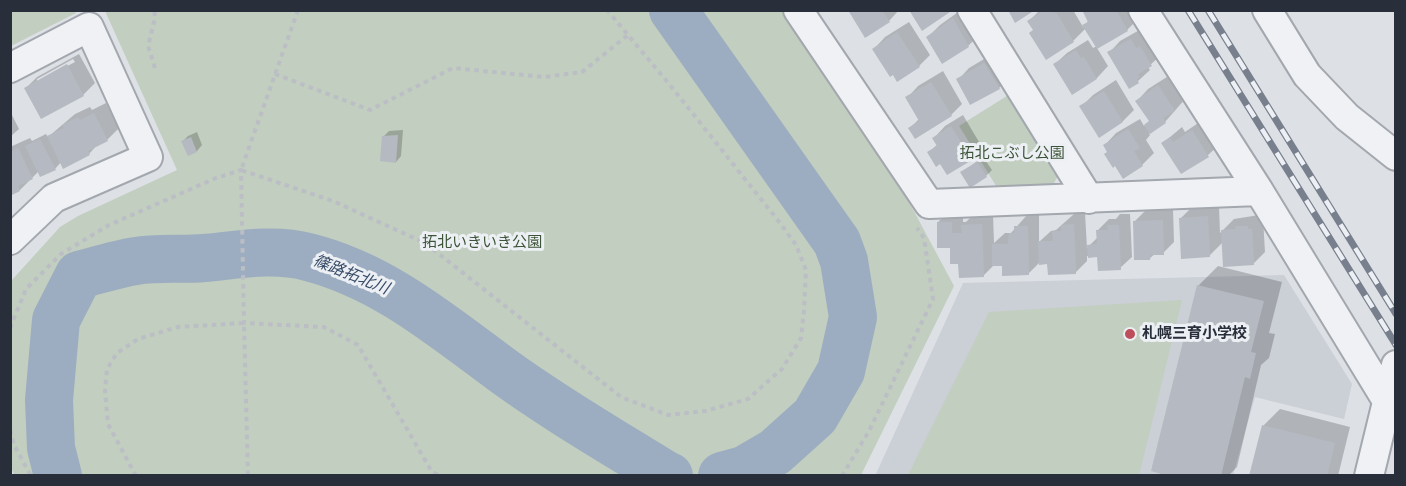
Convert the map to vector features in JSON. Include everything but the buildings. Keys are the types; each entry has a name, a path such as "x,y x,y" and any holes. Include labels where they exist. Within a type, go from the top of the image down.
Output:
{"street":[{"path":"798,10 929,204 1259,191"},
{"path":"972,10 1089,199"},
{"path":"1143,10 1259,191 1387,401"},
{"path":"1267,10 1307,75 1347,117 1395,156"},
{"path":"10,68 89,27 148,157 54,198 10,240"},
{"path":"1369,476 1395,365"}],"path":[{"path":"155,10 148,46 155,68"},
{"path":"248,476 241,170 298,10"},
{"path":"10,328 26,289 62,254 109,225 216,178 241,170 333,201 425,243 621,397 668,415 705,411 748,399 782,369 801,338 806,270 796,245 780,223 607,10"},
{"path":"275,74 370,110 453,68 544,76 582,72 628,35"},
{"path":"842,476 869,431 933,299 924,238 910,218"},
{"path":"136,476 108,424 105,391 107,369 117,352 138,339 178,327 244,322 324,327 358,345 432,472 442,476"},
{"path":"10,430 14,445 31,476"}],"shaded area":[{"name":"札幌三育小学校","path":"1284,275 1352,384 1344,419 1255,397 1233,475 875,476 963,283"}],"green space":[{"path":"11,10 75,10 76,13 11,46"},
{"name":"拓北いきいき公園","path":"105,11 782,11 811,50 902,189 954,286 861,475 15,476 11,468 11,281 60,227 78,216 177,170"},
{"name":"拓北こぶし公園","path":"1010,94 1060,172 1050,190 998,189 959,126"},
{"path":"1182,300 1139,475 908,475 989,312"}],"waterway":[{"name":"篠路拓北川","path":"673,10 837,242 844,261 853,317 841,371 815,416 775,452 744,470 722,476"},
{"name":"篠路拓北川","path":"58,476 51,448 49,400 56,320 79,275 144,260 196,259 269,253 295,254 335,265 386,289 434,319 542,398 669,476"}],"railway":[{"path":"1188,10 1396,345"},
{"path":"1208,10 1396,314"}],"place":[{"name":"札幌三育小学校","path":"1130,334"}]}
